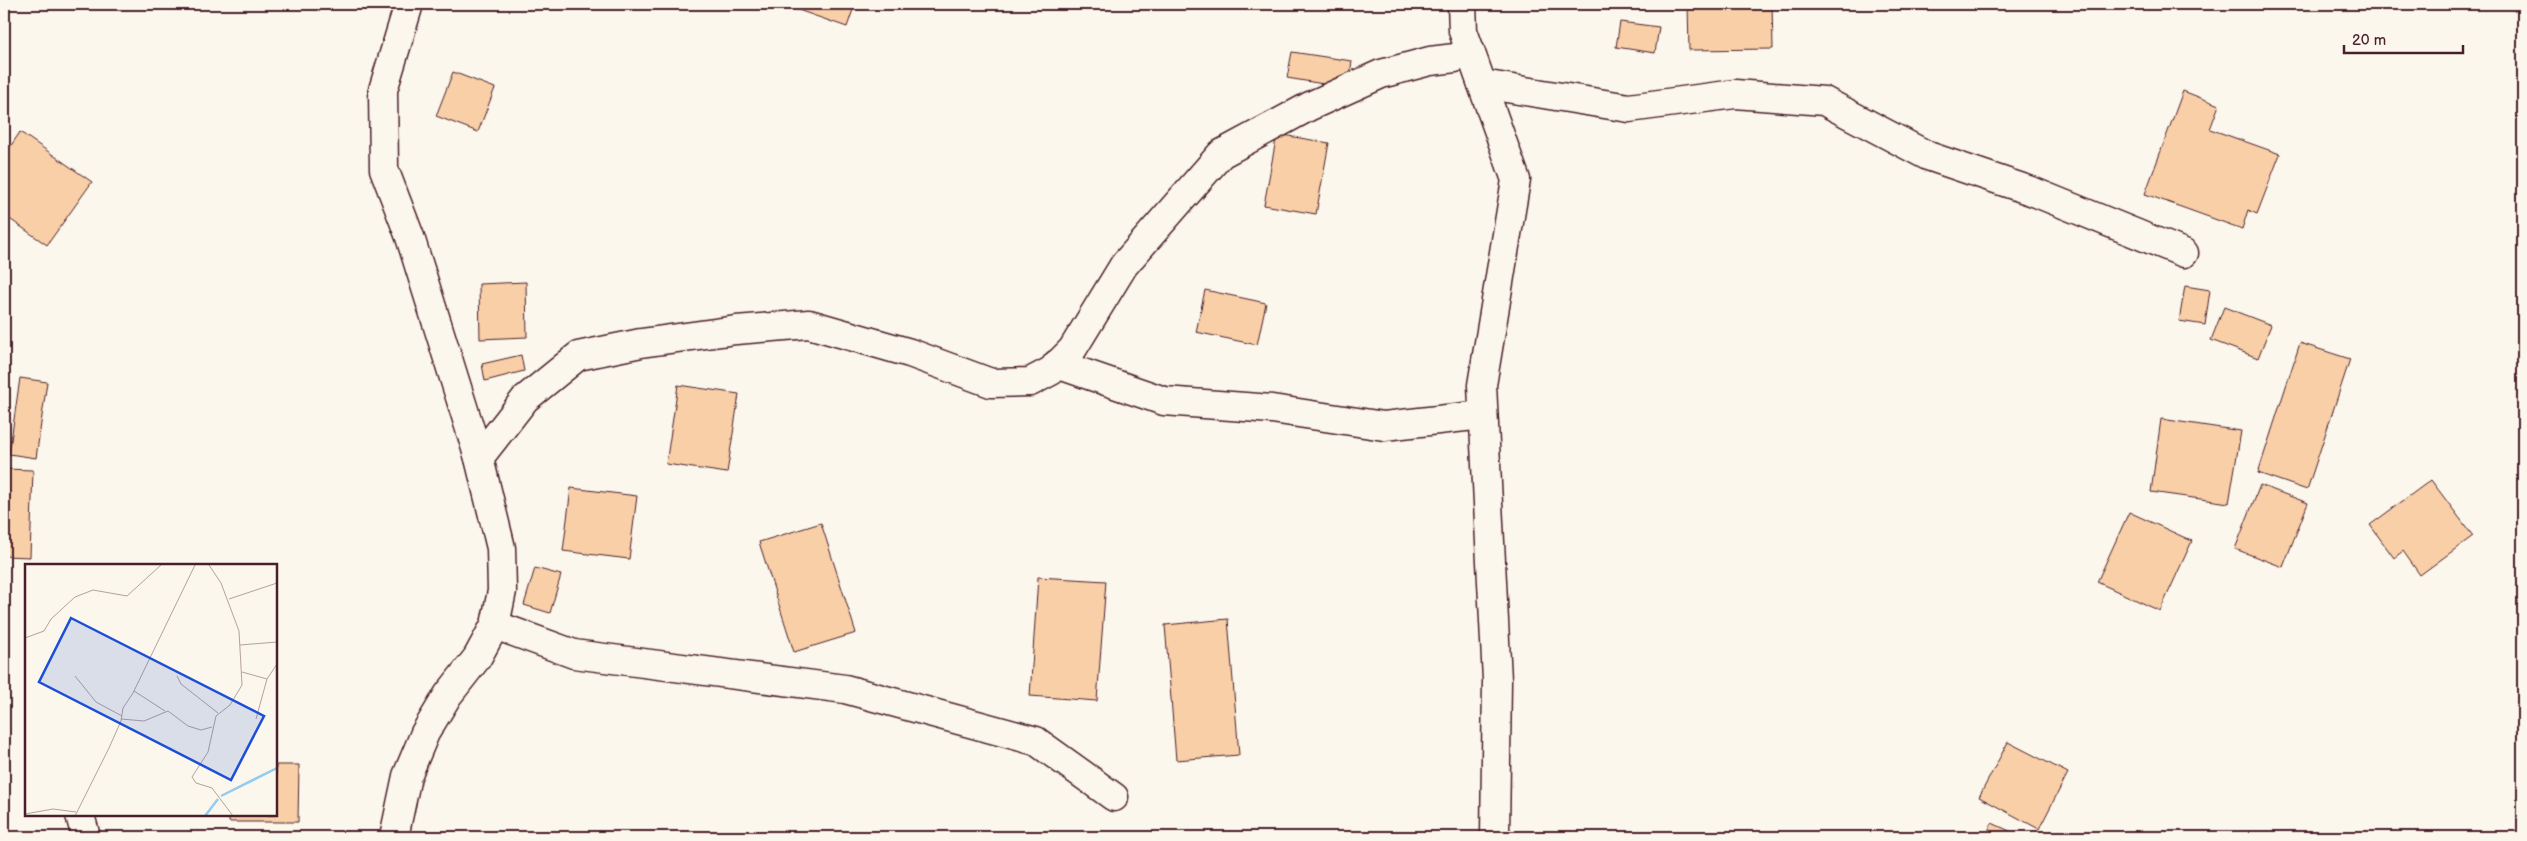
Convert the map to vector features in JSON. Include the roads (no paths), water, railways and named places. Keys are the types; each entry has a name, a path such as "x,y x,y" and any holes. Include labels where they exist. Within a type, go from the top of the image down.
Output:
{"street":[{"path":"394,837 407,776 425,733 448,695 477,658 496,625 502,591 501,548 479,458 410,237 384,169 383,90 409,4"},
{"path":"1462,4 1463,31 1516,180 1482,385 1497,680 1495,837"},
{"path":"479,458 525,400 578,356 642,343 736,330 809,324 910,353 991,383 1030,382 1051,371 1072,350 1124,265 1221,154 1310,106 1382,74 1430,61 1455,58 1470,50"},
{"path":"1482,84 1630,108 1734,94 1824,100 1928,156 2034,192 2184,253"},
{"path":"1057,364 1164,401 1272,409 1384,426 1483,415"},
{"path":"496,625 574,654 845,690 1036,740 1114,797"},
{"path":"80,816 86,837"}]}
